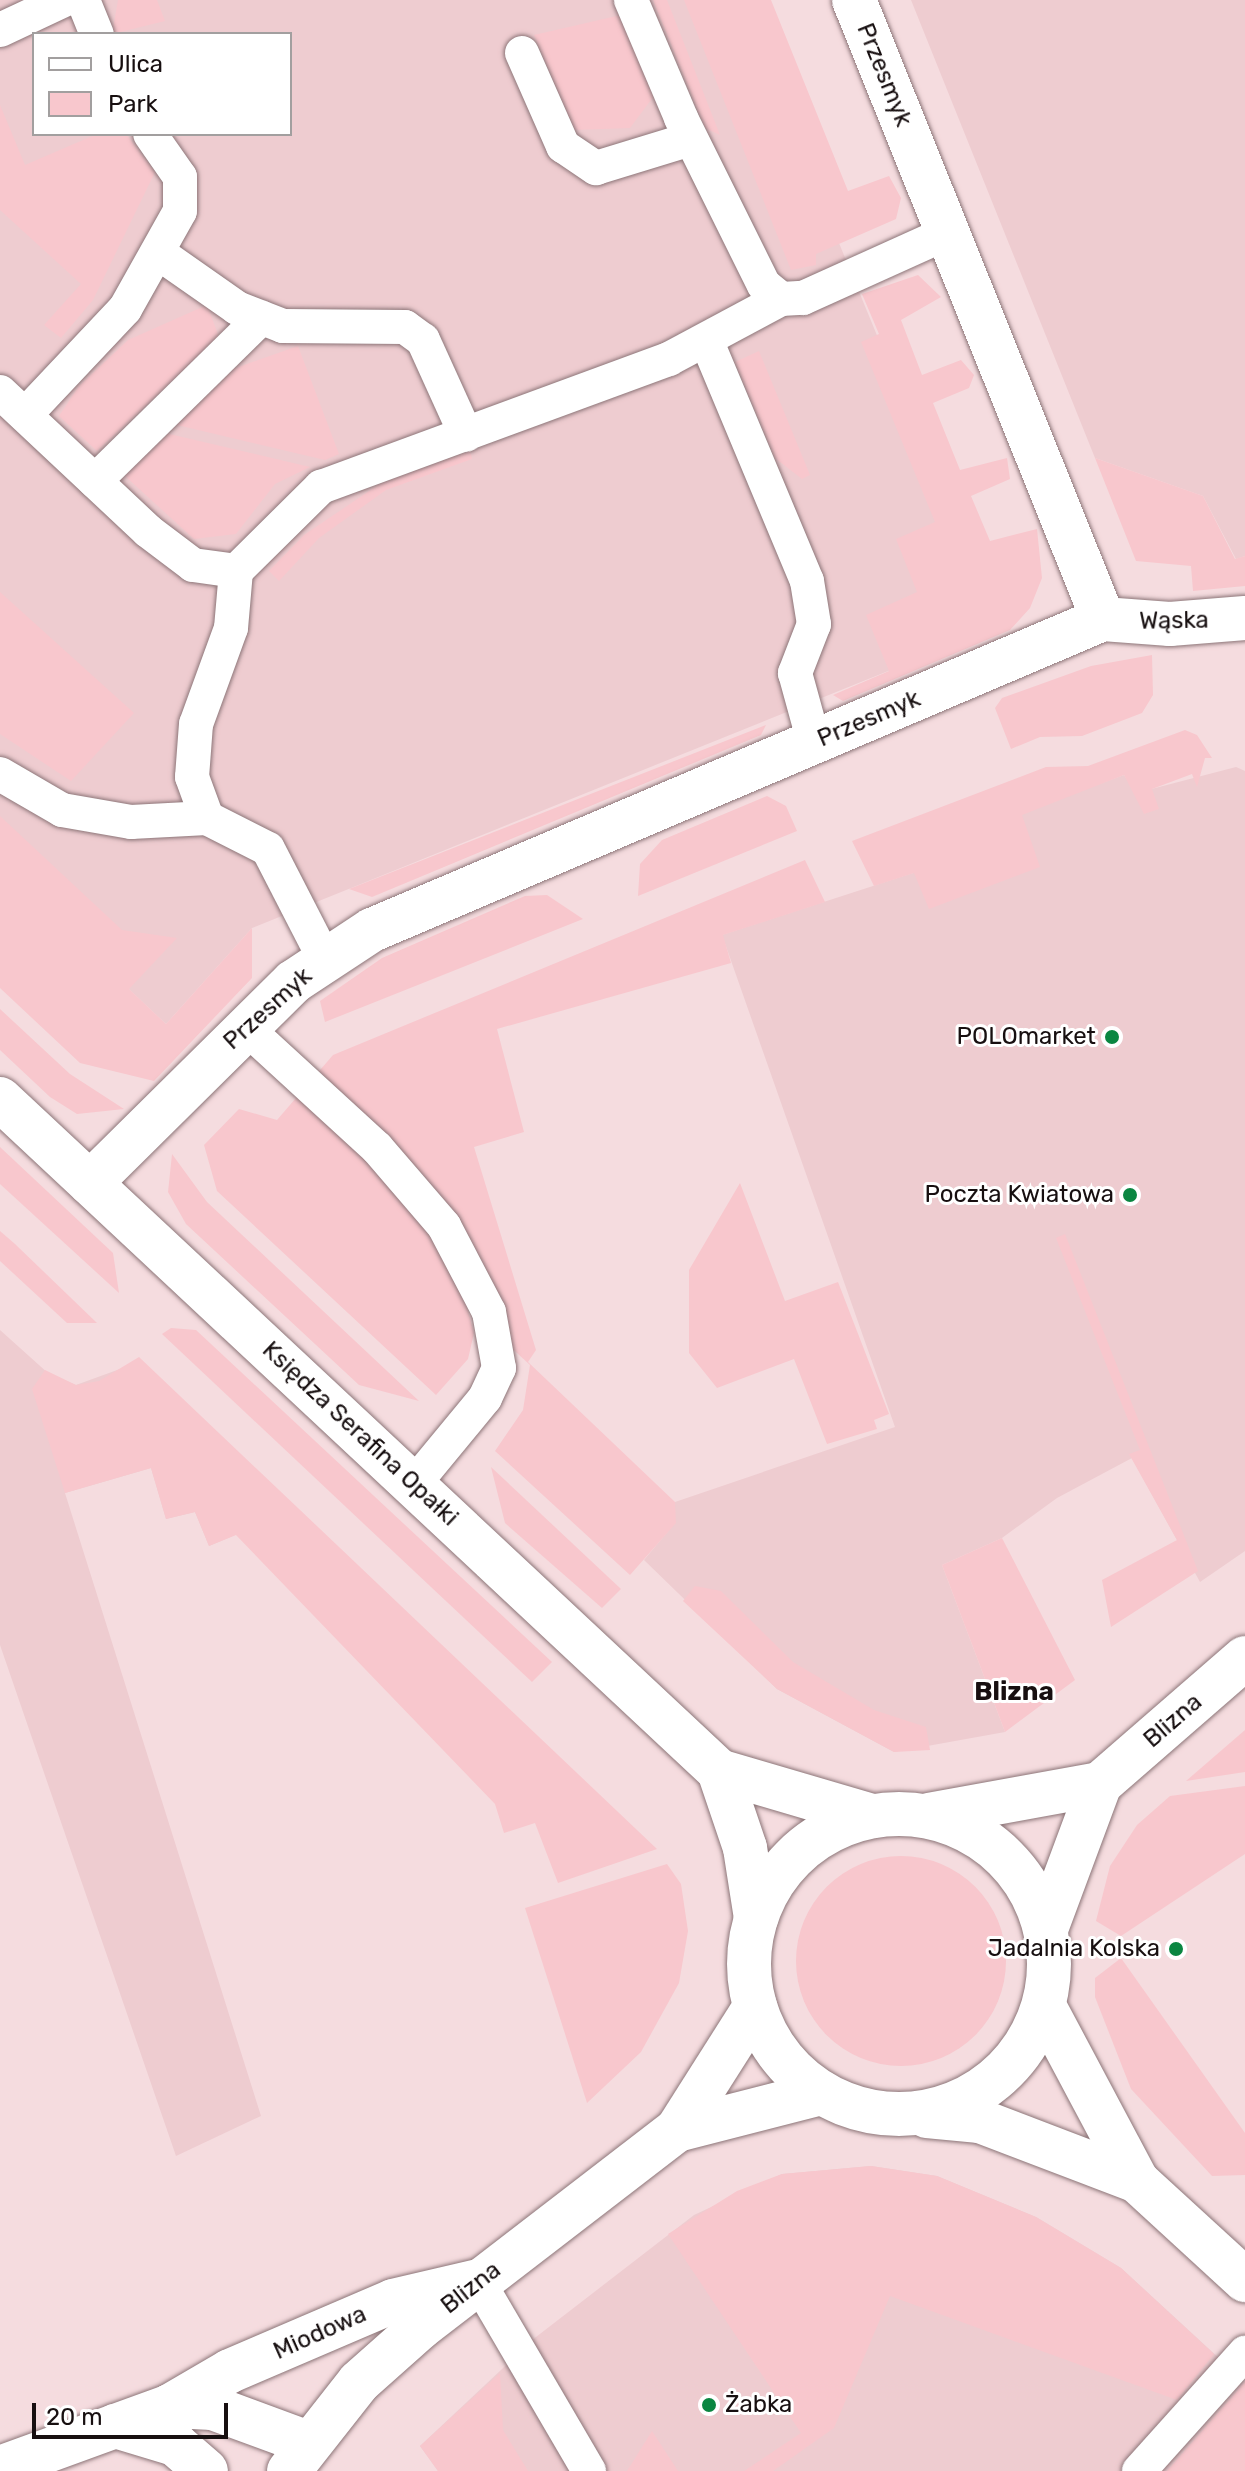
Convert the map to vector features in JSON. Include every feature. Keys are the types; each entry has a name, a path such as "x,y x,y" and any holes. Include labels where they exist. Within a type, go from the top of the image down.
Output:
{"street":[{"name":"Przesmyk","path":"90,1183 245,1027 325,960 372,930 1103,619 854,0"},
{"name":"Wąska","path":"1103,619 1170,624 1245,618"},
{"name":"Księdza Serafina Opałki","path":"0,1099 719,1771 872,1816"},
{"name":"Blizna","path":"1046,1929 1100,1784 1245,1658"},
{"name":"Księdza Serafina Opałki","path":"719,1771 745,1848 756,1918"},
{"path":"1100,1784 925,1816 872,1816 799,1851 772,1882 756,1918 748,1962 755,2007 792,2071 821,2093 867,2112 980,2121 1137,2181"},
{"path":"917,2114 959,2103 997,2079 1026,2046 1044,2006 1046,1929 1030,1888 1003,1854 966,1829 925,1816"},
{"path":"1044,2006 1137,2181 1245,2280"},
{"name":"Blizna","path":"298,2457 359,2382 478,2281 677,2130 755,2007"},
{"name":"Blizna","path":"677,2130 821,2093"},
{"name":"Miodowa","path":"0,2468 170,2406 230,2371 393,2301 478,2281"},
{"name":"Miodowa","path":"170,2406 213,2408 298,2457"},
{"path":"115,2426 175,2444 206,2471"}],"lane":[{"path":"0,30 64,0"},
{"path":"83,0 96,32"},
{"path":"631,0 691,139 764,285 781,299"},
{"path":"522,53 573,157 596,168 691,139"},
{"path":"25,415 125,309 160,254 180,211 180,177 151,136"},
{"path":"207,818 192,777 196,724 231,628 236,571 321,487 707,342 781,299 803,298 947,233"},
{"path":"160,254 261,318 312,329 405,327 423,340 466,435"},
{"path":"95,481 261,318"},
{"path":"707,342 807,581 814,624 795,673 814,742"},
{"path":"0,392 95,481 193,565 236,571"},
{"path":"0,774 62,810 131,822 207,818 268,849 325,960"},
{"path":"245,1027 377,1148 444,1226 489,1312 499,1368 485,1398 414,1484"},
{"path":"478,2281 589,2471"},
{"path":"1139,2471 1245,2353"}],"shaded area":[{"path":"0,0 739,0 997,627 252,928 166,1024 0,868"},
{"path":"911,0 1245,0 1245,556 1236,559 1203,496 1095,458"},
{"path":"1236,767 1245,771 1245,1551 1200,1582 1132,1458 1057,1498 1002,1538 942,1565 1005,1732 894,1752 777,1689 644,1560 675,1523 675,1502 895,1427 722,935 913,873 907,854 1124,775 1136,793"},
{"path":"0,1330 49,1374 76,1385 120,1369 235,1535 209,1546 195,1512 166,1519 151,1468 65,1493 261,2116 176,2156 0,1645"},
{"path":"871,2166 937,2176 1036,2217 1121,2268 1245,2382 1245,2471 438,2471 420,2446 536,2337 694,2215 782,2174"}],"green space":[{"path":"118,0 157,0 165,21 112,32"},
{"path":"653,0 667,0 720,135 705,128"},
{"path":"684,0 771,0 848,191 889,176 901,198 896,219 816,254 816,265 791,270"},
{"path":"621,15 654,96 630,128 574,130 534,35"},
{"path":"0,105 25,165 92,136 128,136 155,172 93,300 61,338 44,325 81,284 0,210"},
{"path":"918,275 941,297 901,320 922,375 961,360 974,375 969,388 933,403 960,470 1007,458 1010,479 971,496 990,541 1037,529 1042,578 1030,608 1010,630 843,701 833,695 889,671 866,615 917,592 896,539 935,522 861,342 879,334 862,294"},
{"path":"207,305 219,337 97,451 59,416 79,386 128,340"},
{"path":"298,346 339,454 325,460 173,424 230,370"},
{"path":"759,351 810,475 802,479 775,458 735,362"},
{"path":"165,433 310,467 275,484 236,534 194,539 124,475"},
{"path":"470,451 472,459 386,490 319,538 279,581 269,571 304,535 384,481"},
{"path":"1095,458 1203,496 1235,559 1245,556 1245,586 1193,591 1191,566 1136,561"},
{"path":"0,592 134,713 71,781 0,734"},
{"path":"1152,655 1153,695 1142,713 1082,736 1040,737 1011,749 995,708 1002,698 1091,666"},
{"path":"766,725 761,735 372,897 349,889"},
{"path":"1185,730 1197,735 1212,758 1205,758 1197,787 1192,774 1152,789 1159,809 1144,814 1124,775 1022,815 1040,867 929,909 914,873 874,886 852,841 1046,767 1088,766"},
{"path":"767,796 786,806 797,831 638,896 640,864 662,840"},
{"path":"0,816 122,930 177,938 129,989 166,1024 252,928 252,978 154,1081 80,1063 0,988"},
{"path":"805,860 825,902 723,935 731,963 497,1029 524,1132 474,1147 536,1350 528,1362 675,1502 676,1523 630,1575 495,1451 523,1410 530,1365 467,1307 474,1333 468,1359 436,1395 217,1191 204,1145 239,1109 277,1120 333,1055"},
{"path":"547,895 583,919 325,1022 320,1001 382,958 525,896"},
{"path":"0,1009 70,1074 124,1109 77,1114 50,1097 0,1050"},
{"path":"0,1147 113,1253 119,1293 0,1184"},
{"path":"172,1154 207,1202 419,1401 359,1385 186,1224 168,1192"},
{"path":"740,1183 785,1301 838,1282 889,1414 874,1420 877,1429 827,1444 794,1359 717,1388 689,1353 689,1270"},
{"path":"0,1231 97,1323 67,1323 0,1261"},
{"path":"1065,1234 1198,1571 1111,1627 1102,1580 1177,1540 1129,1454 1140,1450 1056,1238"},
{"path":"171,1328 196,1330 552,1662 532,1682 162,1334"},
{"path":"139,1357 657,1849 558,1883 535,1823 504,1833 495,1804 236,1535 209,1546 195,1512 166,1519 151,1468 65,1493 32,1389 45,1370 76,1385 99,1381"},
{"path":"491,1467 621,1589 602,1608 505,1523"},
{"path":"1002,1538 1075,1680 1005,1732 942,1565"},
{"path":"695,1586 721,1591 793,1662 874,1710 926,1727 930,1750 894,1752 777,1689 683,1601"},
{"path":"1245,1730 1245,1772 1186,1781"},
{"path":"1245,1786 1245,1854 1121,1936 1096,1921 1110,1866 1137,1825 1170,1796"},
{"path":"901,1856 941,1864 975,1887 998,1921 1006,1961 998,2001 975,2035 941,2058 901,2066 861,2058 827,2035 804,2001 796,1961 804,1921 827,1887 861,1864"},
{"path":"667,1864 681,1884 688,1931 679,1983 641,2052 587,2103 525,1908"},
{"path":"1121,1958 1245,2133 1245,2175 1212,2176 1131,2089 1095,1997 1095,1978"},
{"path":"871,2166 937,2176 1036,2217 1121,2268 1214,2354 1177,2400 890,2296 834,2428 773,2471 744,2471 801,2433 668,2234 737,2191 782,2174"},
{"path":"500,2373 503,2430 528,2471 438,2471 420,2446"},
{"path":"1245,2382 1245,2471 1167,2471"},
{"path":"652,2431 678,2471 627,2471"}],"place":[{"name":"POLOmarket","path":"1112,1037"},
{"name":"Poczta Kwiatowa","path":"1130,1195"},
{"name":"Jadalnia Kolska","path":"1176,1949"},
{"name":"Żabka","path":"709,2405"}],"district":[{"name":"Blizna","path":"1014,1692"}]}
